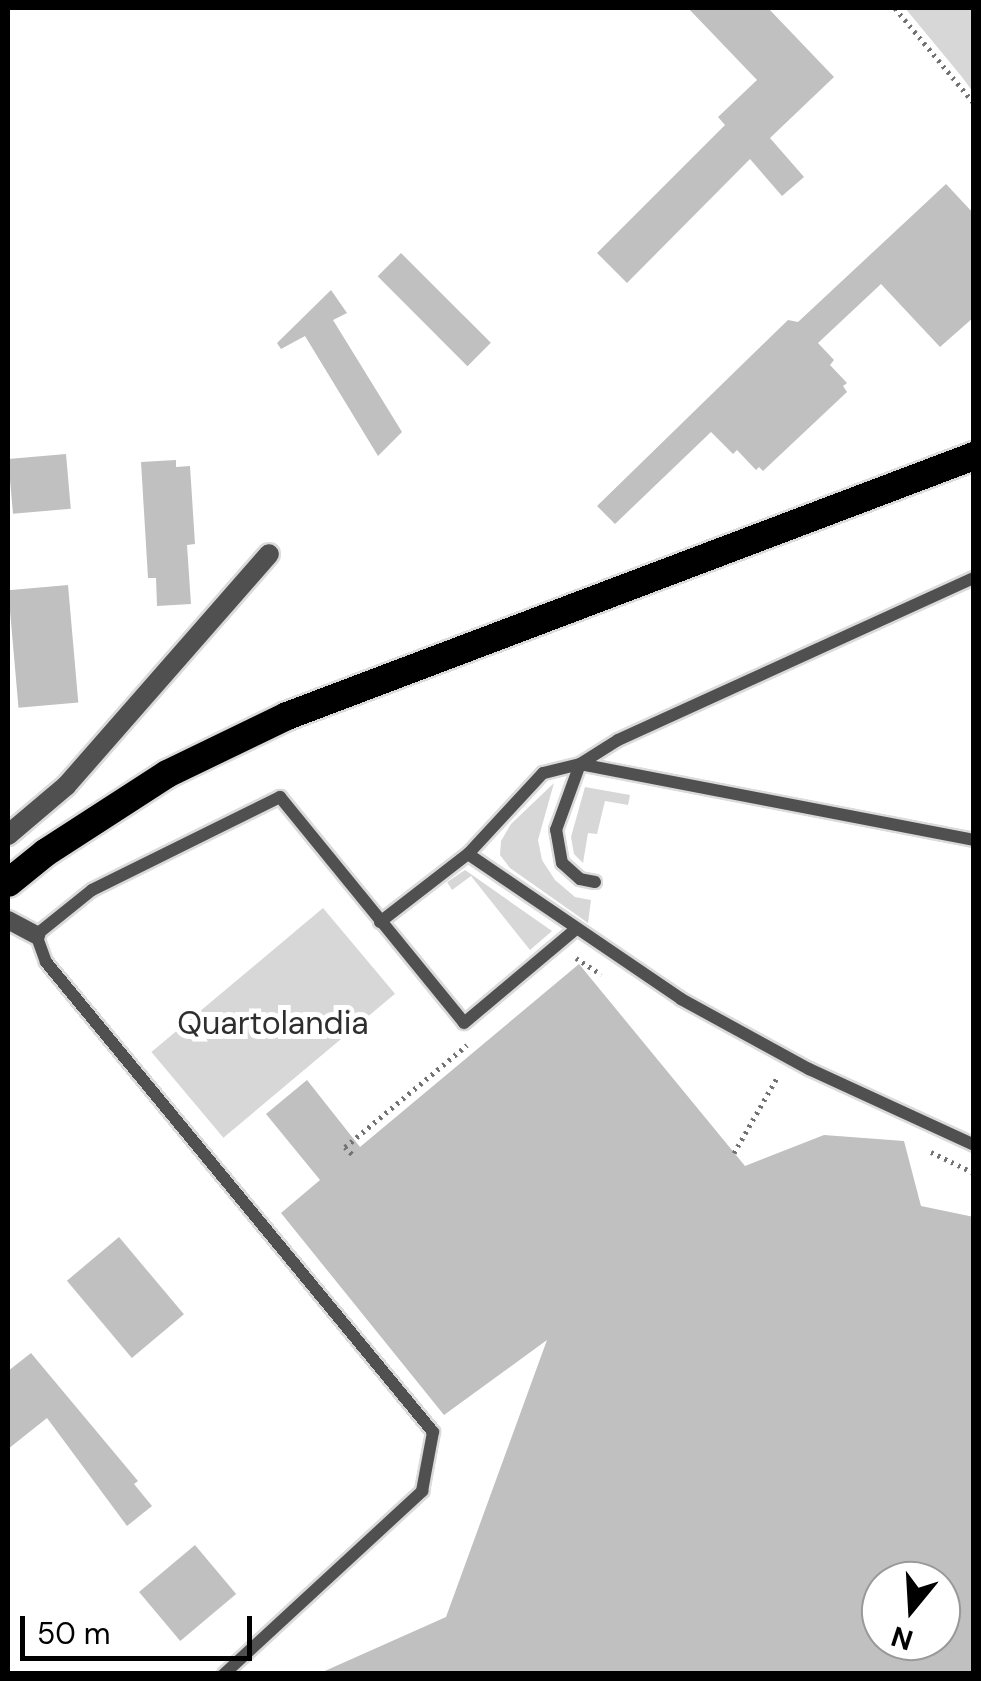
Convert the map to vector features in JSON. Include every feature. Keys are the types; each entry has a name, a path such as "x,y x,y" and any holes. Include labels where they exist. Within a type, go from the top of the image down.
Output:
{"highway":[{"path":"8,883 45,853 167,774 305,708 601,593 974,456"}],"street":[{"path":"8,835 66,786 269,554"},
{"path":"8,920 36,934"}],"lane":[{"path":"380,922 468,854 543,773 580,764 618,740 974,578"},
{"path":"580,764 974,840"},
{"path":"580,764 556,830 562,863 580,879 595,882"},
{"path":"224,1674 422,1491 433,1432 46,962 36,934 92,890 280,796 464,1023 575,930"},
{"path":"468,854 575,930 743,1034 974,1145"}],"path":[{"path":"895,8 974,103"},
{"path":"575,957 608,979"},
{"path":"352,1154 345,1147 468,1044"},
{"path":"761,1067 794,1084"},
{"path":"734,1153 778,1076"},
{"path":"924,1149 974,1173"}],"green space":[{"path":"905,8 973,8 973,92 962,77"},
{"path":"554,783 538,840 542,860 555,880 575,897 591,900 588,923 510,868 500,855 501,841 511,824"},
{"path":"585,787 630,795 628,805 605,801 597,834 588,833 583,863 574,854 571,837"},
{"path":"465,870 552,931 530,950 471,876 452,890 447,882"},
{"name":"Quartolandia","path":"323,908 395,994 223,1138 151,1052"}],"building":[{"path":"688,8 768,8 834,77 770,138 804,177 782,196 750,159 627,283 597,253 725,125 718,117 757,80"},
{"path":"946,184 974,214 974,317 940,347 881,284 818,343 834,360 830,365 847,383 843,386 847,392 763,471 759,467 756,470 737,450 733,454 711,432 615,524 597,506 788,320 798,322"},
{"path":"401,253 491,343 467,366 378,276"},
{"path":"331,290 347,313 333,320 402,432 378,456 305,336 281,349 277,343"},
{"path":"66,454 71,509 13,514 8,459"},
{"path":"176,460 176,467 190,466 195,544 187,545 191,604 157,606 156,578 148,578 141,462"},
{"path":"68,585 78,703 19,708 8,590"},
{"path":"579,964 745,1166 824,1135 904,1141 921,1206 974,1217 974,1674 318,1674 446,1617 547,1340 444,1415 281,1213 320,1180 266,1114 307,1080 360,1147"},
{"path":"119,1237 184,1314 132,1358 67,1281"},
{"path":"31,1353 138,1481 134,1484 152,1506 127,1526 47,1418 8,1449 8,1371"},
{"path":"195,1545 236,1594 180,1641 139,1592"}]}
